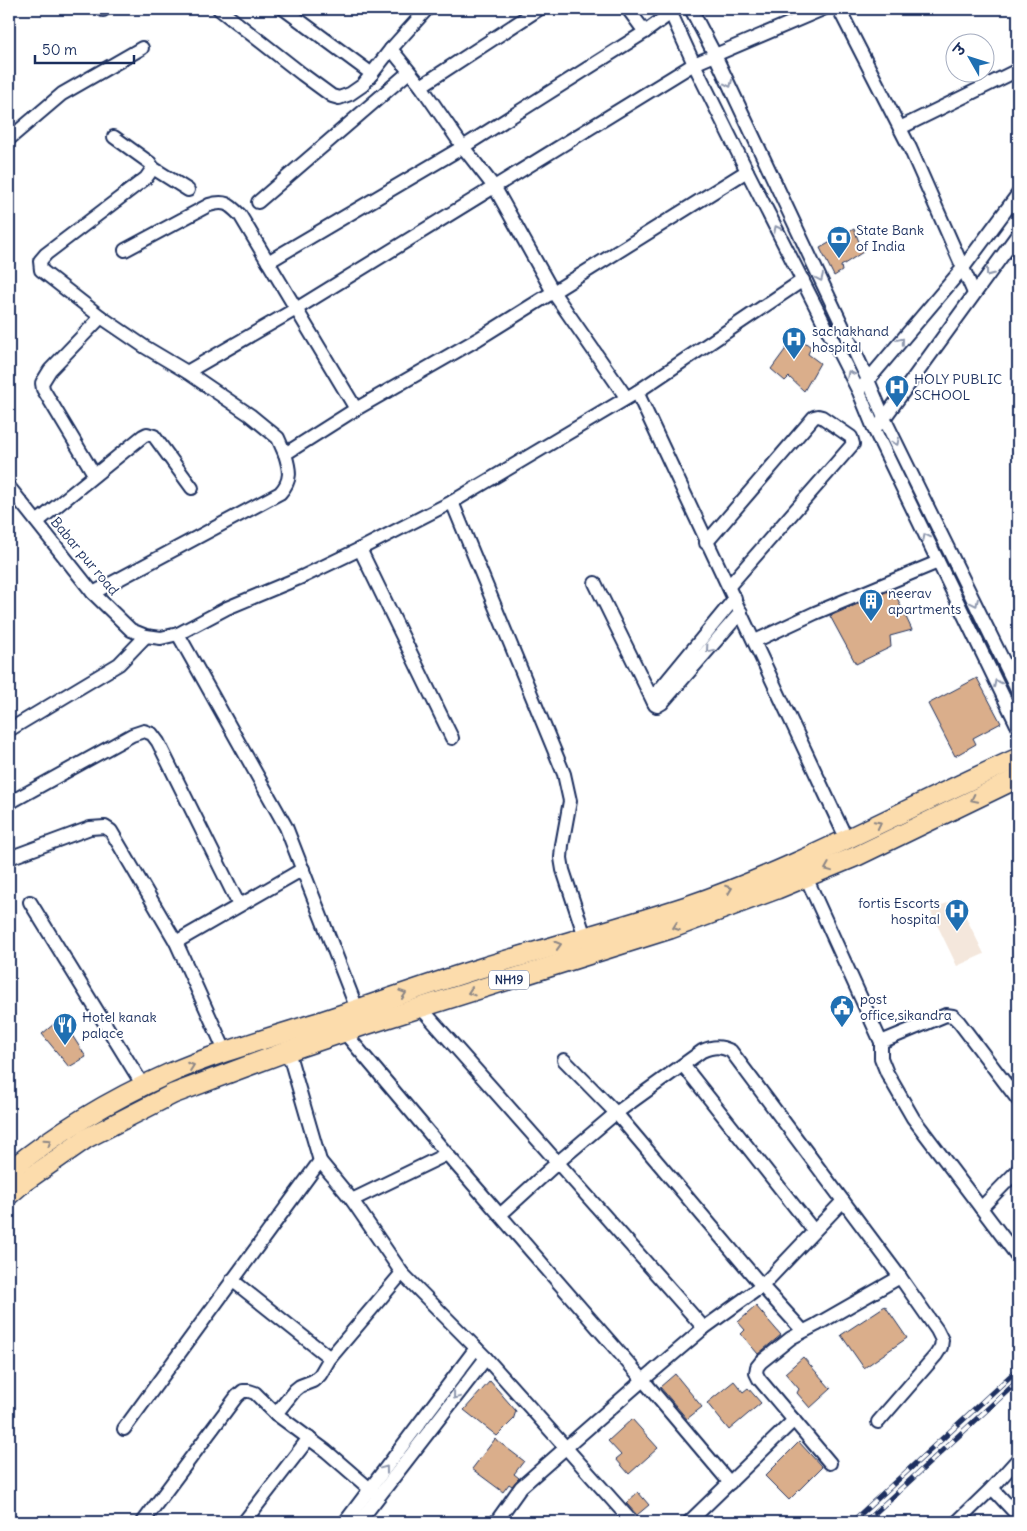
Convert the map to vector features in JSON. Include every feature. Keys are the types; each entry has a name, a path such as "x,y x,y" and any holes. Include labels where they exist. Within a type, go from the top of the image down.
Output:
{"highway":[{"name":"NH19","path":"9,1171 24,1158 87,1116 169,1074 226,1053 478,969 688,905 777,871 847,840 951,788 1018,758"},
{"name":"NH19","path":"9,1195 24,1182 96,1134 173,1094 344,1032 670,929 858,856 1018,778"}],"street":[{"path":"219,9 302,74 332,96 339,98 350,94 363,85 427,9"},
{"path":"284,9 372,74"},
{"path":"420,86 539,9"},
{"path":"628,9 645,32"},
{"path":"691,9 715,55 868,380 884,418 1018,691"},
{"path":"187,372 296,309 694,64 823,9"},
{"path":"839,9 900,128 974,293"},
{"path":"268,262 462,147 645,32 670,11 694,64 858,392 1018,727"},
{"path":"9,140 62,94 142,48"},
{"path":"391,50 420,86 462,147 495,188 553,292 632,395 742,612 847,840"},
{"path":"900,128 1018,70"},
{"path":"258,202 409,72"},
{"path":"114,137 150,163 153,168 188,190"},
{"path":"93,593 280,493 287,486 289,478 290,470 286,454 278,438 273,433 187,372 145,348 40,270 40,261 57,245 146,178 153,168"},
{"path":"286,454 356,409 478,338 747,171"},
{"path":"858,392 964,268 1018,194"},
{"path":"125,250 209,205 220,202 231,206 240,215 356,409"},
{"path":"875,431 1018,234"},
{"path":"9,730 119,664 146,636 161,638 178,634 227,608 304,576 452,502 632,395 803,280"},
{"path":"94,474 43,389 42,383 50,370 101,317"},
{"path":"654,703 656,694 732,592 853,444 851,437 822,417 814,417 706,543"},
{"path":"37,522 143,436 151,434 159,442 192,488"},
{"name":"Babar pur road","path":"9,487 93,593 131,630 146,636"},
{"path":"452,502 564,774 570,801 561,858 562,870 585,937"},
{"path":"360,549 452,738"},
{"path":"755,641 816,613 938,562"},
{"path":"594,583 657,706 742,612"},
{"path":"178,634 286,827 357,1009"},
{"path":"9,803 132,735 144,731 152,734 158,742 239,905"},
{"path":"9,858 90,828 98,826 105,827 111,831 176,942 226,1053"},
{"path":"176,942 303,870"},
{"path":"806,877 881,1042 881,1058 886,1073 913,1118 1018,1257"},
{"path":"30,902 144,1087"},
{"path":"421,1008 704,1328"},
{"path":"881,1042 946,1015 953,1016 1018,1100"},
{"path":"344,1032 730,1483"},
{"path":"500,1215 616,1113 683,1065 712,1047 721,1047 732,1052 900,1277 942,1340 941,1347 878,1422"},
{"path":"288,1051 320,1160 352,1200 402,1272 486,1358 632,1522"},
{"path":"564,1060 616,1113 762,1286 803,1331"},
{"path":"683,1065 814,1231"},
{"path":"352,1200 447,1154"},
{"path":"124,1429 320,1160"},
{"path":"981,1208 1018,1170"},
{"path":"496,1522 521,1488 704,1328 762,1286 843,1201"},
{"path":"276,1414 295,1390 317,1378 330,1358 402,1272"},
{"path":"830,1463 759,1379 756,1373 757,1367 791,1338 900,1277"},
{"path":"232,1280 330,1358"},
{"path":"359,1522 374,1493 476,1348"},
{"path":"345,1522 374,1493 486,1358"},
{"path":"143,1522 237,1396 243,1391 255,1393 276,1414 309,1438 374,1493"},
{"path":"689,1522 794,1420"},
{"path":"244,1522 309,1438"},
{"path":"957,1522 1018,1459"},
{"path":"992,1488 1018,1516"}],"shaded area":[{"name":"fortis Escorts hospital","path":"957,899 984,954 957,966 930,910"}],"building":[{"name":"State Bank of India","path":"854,229 863,252 841,266 842,271 834,276 820,248"},
{"name":"sachakhand hospital","path":"796,335 811,347 808,354 820,363 804,391 789,377 785,381 771,369"},
{"name":"neerav apartments","path":"893,589 912,630 890,636 891,647 856,664 830,616"},
{"path":"977,678 1001,723 973,738 976,744 955,756 928,704"},
{"name":"Hotel kanak palace","path":"61,1018 86,1057 69,1067 42,1034"},
{"path":"756,1306 781,1335 758,1354 741,1334 745,1330 738,1322"},
{"path":"885,1306 907,1338 864,1368 841,1335"},
{"path":"803,1357 831,1389 810,1408 797,1393 799,1389 785,1373"},
{"path":"675,1374 702,1407 687,1419 660,1387"},
{"path":"490,1381 516,1411 513,1420 497,1436 464,1410"},
{"path":"734,1381 743,1392 748,1388 761,1403 729,1430 707,1403"},
{"path":"632,1419 658,1448 629,1474 616,1459 621,1455 608,1441"},
{"path":"495,1439 524,1461 514,1474 519,1478 512,1486 509,1484 503,1492 472,1469"},
{"path":"799,1442 822,1467 789,1500 765,1476"},
{"path":"638,1492 649,1505 637,1515 626,1503"}],"railway":[{"path":"852,1522 1018,1369"},
{"path":"865,1522 1018,1381"}],"place":[{"name":"State Bank of India","path":"839,259"},
{"name":"sachakhand hospital","path":"794,360"},
{"name":"HOLY PUBLIC SCHOOL","path":"897,408"},
{"name":"neerav apartments","path":"871,622"},
{"name":"fortis Escorts hospital","path":"957,932"},
{"name":"post office,sikandra","path":"842,1028"},
{"name":"Hotel kanak palace","path":"65,1046"}]}
